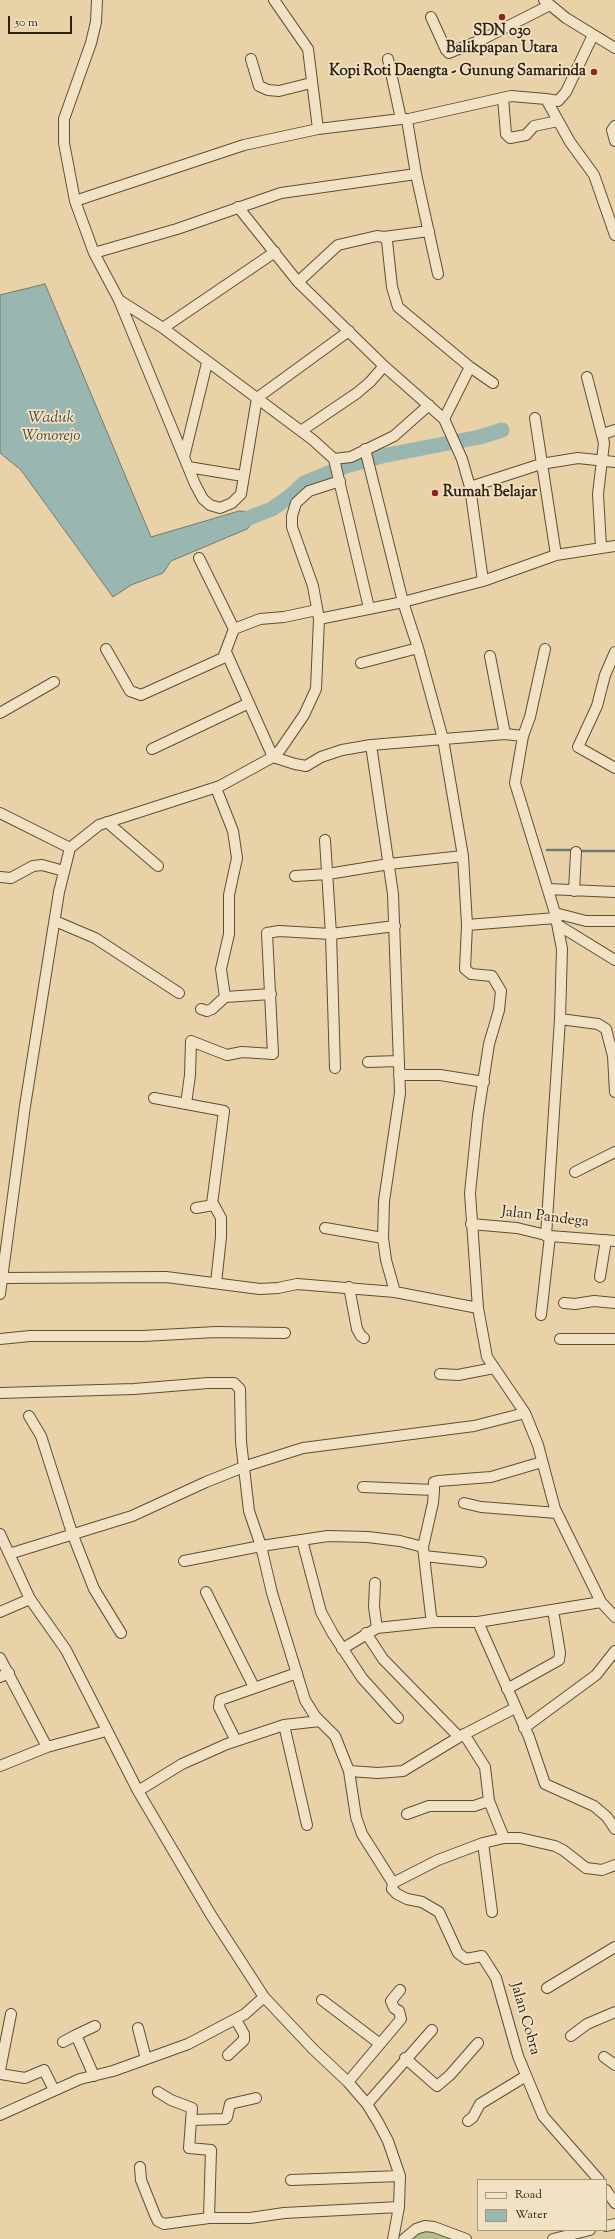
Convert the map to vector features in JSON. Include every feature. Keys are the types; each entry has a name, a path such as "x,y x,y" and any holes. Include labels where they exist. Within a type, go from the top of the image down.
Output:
{"street":[{"path":"97,0 96,22 91,43 64,119 64,143 75,201 94,253 119,300 188,467 203,499 210,505 220,508 232,503 241,494 257,398 348,331"},
{"path":"274,0 308,49 311,84 318,129"},
{"path":"431,17 446,50 452,53 546,3 615,48"},
{"path":"75,201 244,145 318,129 404,119 511,96 558,100 566,92 593,35"},
{"path":"251,59 259,86 268,90 279,91 311,84"},
{"path":"388,59 404,119 438,274"},
{"path":"503,98 506,134 510,138 526,135 534,126 558,121"},
{"path":"546,99 570,142 594,175 615,235"},
{"path":"615,126 612,130 615,141"},
{"path":"94,253 177,228 281,193 416,174"},
{"path":"238,207 298,282 384,366 430,405 444,419 462,459 470,487 483,581"},
{"path":"298,282 338,245 377,236 384,237 429,231"},
{"path":"384,237 387,241 392,286 398,307 470,367 494,383"},
{"path":"163,328 275,252"},
{"path":"119,300 163,328 207,363 301,431 335,460 369,608"},
{"path":"184,457 207,363"},
{"path":"301,431 357,393 370,382 384,366"},
{"path":"444,419 470,367"},
{"path":"587,377 603,434 598,494 601,547"},
{"path":"335,460 346,458 365,450 401,431 430,405"},
{"path":"535,418 540,464 556,555"},
{"path":"603,434 615,430"},
{"path":"365,450 403,602 418,648 443,739 463,856 467,925 466,969 471,974 492,976 501,991 499,1010 489,1044 478,1114 470,1193 478,1308 487,1357 525,1413 542,1462 557,1513 601,1602 615,1617"},
{"path":"470,487 540,464 578,458 602,459 615,462"},
{"path":"188,467 243,476"},
{"path":"0,1294 25,1106 55,920 70,848 81,837 107,822 216,788 273,756 280,750 304,715 316,689 318,614 313,586 292,527 292,516 296,503 309,491 340,479"},
{"path":"234,629 260,619 369,608 403,602 483,581 556,555 615,546"},
{"path":"106,649 130,691 141,695 221,659 226,652 234,629 199,558"},
{"path":"361,663 418,648"},
{"path":"541,1315 548,1236 560,1019 562,949 557,919 515,783 523,736 530,717 545,649"},
{"path":"226,652 273,756 306,766 321,757 342,750 371,745 505,734 523,736"},
{"path":"615,652 605,675 597,706 578,747 615,768"},
{"path":"490,656 505,734"},
{"path":"0,713 54,682"},
{"path":"152,749 249,703"},
{"path":"371,745 390,864 395,926 400,1093 384,1201 383,1238 395,1292"},
{"path":"216,788 233,831 237,858 230,895 229,934 221,969 224,997"},
{"path":"0,813 70,848"},
{"path":"107,822 158,866"},
{"path":"325,840 332,934 335,1068"},
{"path":"574,891 576,852"},
{"path":"296,876 328,874 390,864 463,856"},
{"path":"0,877 11,878 33,866 42,864 64,871"},
{"path":"548,889 615,892"},
{"path":"557,919 615,960"},
{"path":"467,925 557,919 615,921"},
{"path":"55,920 95,938 179,994"},
{"path":"186,1104 190,1075 191,1042 227,1055 242,1052 273,1054 271,994 266,940 267,933 279,931 332,934 395,926"},
{"path":"200,1009 207,1011 212,1009 224,997 271,994"},
{"path":"560,1019 598,1024 608,1032 613,1056 615,1092"},
{"path":"368,1062 399,1062"},
{"path":"399,1075 440,1075 484,1082"},
{"path":"154,1098 224,1111 212,1204"},
{"path":"575,1172 615,1152"},
{"path":"212,1204 218,1210 221,1218 221,1236 216,1283"},
{"path":"196,1208 212,1204"},
{"name":"Jalan Pandega","path":"471,1224 517,1228 548,1236 610,1240"},
{"path":"325,1228 383,1238"},
{"path":"600,1277 610,1240"},
{"path":"3,1278 166,1277 260,1289 278,1288 297,1284 395,1292 478,1308"},
{"path":"349,1288 356,1329 364,1338"},
{"path":"564,1303 575,1304 594,1301 615,1303"},
{"path":"0,1338 30,1336 143,1336 216,1332 285,1333"},
{"path":"560,1339 615,1338"},
{"path":"440,1374 458,1375 494,1368"},
{"path":"0,1393 91,1391 178,1384 234,1383 240,1389 241,1442 246,1466 249,1510 261,1546 272,1593 307,1706 333,1734 349,1771 356,1817 362,1834 392,1883 438,1860 483,1843 504,1838 520,1838 555,1846 563,1850 586,1868 602,1870 615,1865"},
{"path":"9,1554 72,1533 132,1516 246,1466 303,1448 474,1426 525,1413"},
{"path":"30,1416 41,1436 72,1533 94,1589 121,1633"},
{"path":"434,1622 431,1616 423,1551 433,1503 434,1482 491,1478 542,1462"},
{"path":"363,1487 434,1490"},
{"path":"464,1503 506,1510 557,1513"},
{"path":"0,1534 30,1599 66,1650 106,1731 138,1790 210,1915 264,1997 313,2050 348,2082 367,2104 388,2141 400,2176 399,2207 393,2239"},
{"path":"184,1561 261,1546 328,1536 368,1537 400,1541 423,1551 481,1562"},
{"path":"302,1540 321,1612 342,1649 362,1678 398,1718"},
{"path":"375,1583 374,1607 377,1628"},
{"path":"206,1592 254,1687"},
{"path":"0,1612 30,1599"},
{"path":"342,1649 377,1628 434,1622 478,1622 601,1602"},
{"path":"507,1689 559,1660 560,1653 554,1610"},
{"path":"478,1622 524,1728 545,1784 594,1806 607,1818 615,1829"},
{"path":"366,1634 383,1659 462,1735 485,1767 489,1801 504,1838"},
{"path":"524,1728 596,1675 615,1651"},
{"path":"0,1658 4,1675 47,1748"},
{"path":"236,1741 218,1702 225,1696 297,1673"},
{"path":"349,1771 378,1773 403,1771 462,1735 515,1708"},
{"path":"138,1790 182,1764 236,1741 284,1725 320,1721"},
{"path":"284,1725 307,1825"},
{"path":"0,1766 47,1748 106,1731"},
{"path":"407,1814 429,1806 474,1806 489,1801"},
{"path":"483,1843 492,1912"},
{"name":"Jalan Cobra","path":"392,1883 392,1889 402,1897 422,1902 439,1912 458,1954 466,1959 482,1956 496,1978 518,2056 543,2116 598,2179"},
{"path":"547,1988 615,1947"},
{"path":"348,2082 401,2019 399,2011 394,2008 392,2001 400,1990"},
{"path":"0,2115 54,2090 188,2044 236,2020 264,1997"},
{"path":"322,2000 380,2044"},
{"path":"571,2036 587,2024 615,2012"},
{"path":"0,2070 11,2014"},
{"path":"228,2055 244,2038 236,2020"},
{"path":"63,2042 95,2026"},
{"path":"138,2028 146,2059"},
{"path":"367,2104 432,2030"},
{"path":"76,2035 94,2076"},
{"path":"406,2058 432,2084 438,2086 478,2043"},
{"path":"604,2056 615,2065"},
{"path":"0,2074 25,2078 44,2070 54,2090"},
{"path":"468,2121 473,2117 480,2104 526,2076"},
{"path":"158,2092 171,2100 190,2106 193,2110 190,2148 210,2149 211,2151 210,2218"},
{"path":"192,2120 225,2119 227,2117 230,2104 256,2098"},
{"path":"140,2167 141,2180 158,2222 164,2224 210,2218 250,2218 284,2213 399,2207"},
{"path":"290,2180 400,2176"},
{"path":"607,2191 615,2203"},
{"path":"404,2239 416,2229 425,2226 434,2227 466,2239"},
{"path":"553,2239 586,2231"}],"green space":[{"path":"430,2230 451,2239 409,2239 417,2232"}],"water":[{"name":"Waduk Wonorejo","path":"45,284 151,537 239,511 261,513 247,529 171,561 163,573 131,585 113,597 21,470 0,453 0,295"}],"waterway":[{"path":"243,520 272,509 289,497 304,483 346,466 382,456 480,437 502,430"},
{"path":"547,850 574,850"},
{"path":"579,851 615,851"}],"place":[{"name":"SDN 030 Balikpapan Utara","path":"502,17"},
{"name":"Kopi Roti Daengta - Gunung Samarinda","path":"594,72"},
{"name":"Rumah Belajar","path":"435,493"}]}
